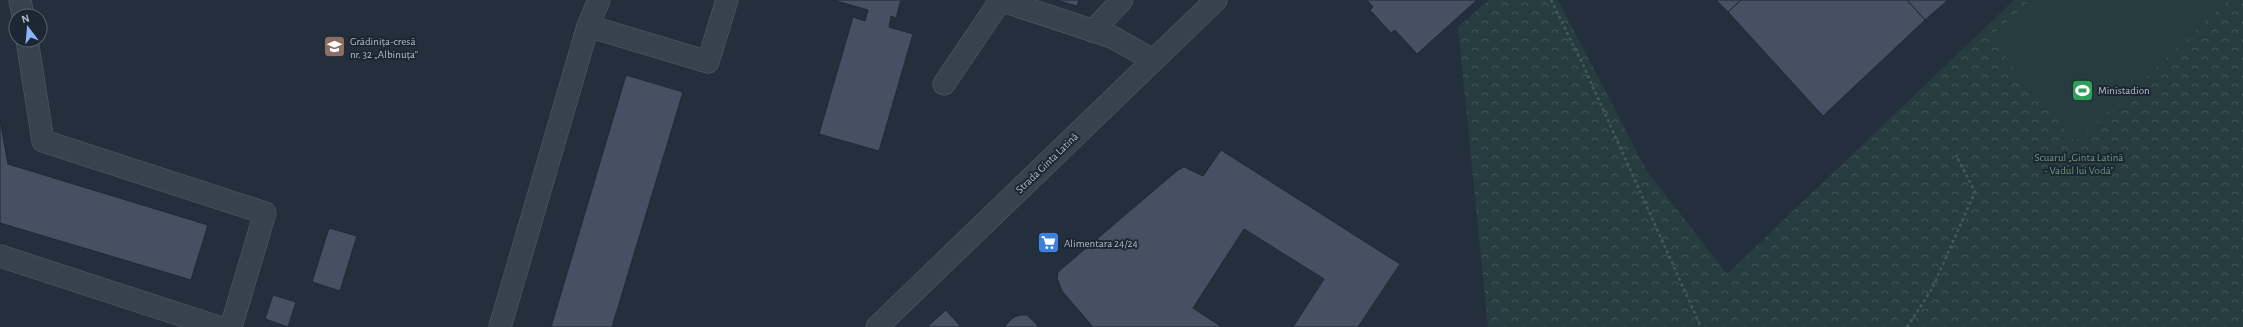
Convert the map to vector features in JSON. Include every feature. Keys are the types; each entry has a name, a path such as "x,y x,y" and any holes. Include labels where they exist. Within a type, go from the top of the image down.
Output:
{"street":[{"path":"500,327 588,26 599,0"},
{"path":"588,26 708,62 727,0"},
{"path":"1093,31 1122,0"},
{"name":"Strada Ginta Latină","path":"877,327 1216,0"},
{"path":"944,84 1000,1 1112,37 1154,60"},
{"path":"27,48 43,141 265,213 231,327"},
{"path":"0,256 218,327"}],"path":[{"path":"1551,0 1584,67 1701,327"},
{"path":"1907,327 1932,289 1975,192 1956,156"}],"green space":[{"name":"Scuarul „Ginta Latină - Vadul lui Vodă”","path":"1489,0 1558,0 1647,171 1727,274 2014,0 2243,0 2243,327 1488,327 1458,27"},
{"name":"Ministadion","path":"2031,0 2229,0 2075,142 1990,38"}],"building":[{"path":"833,0 901,0 896,18 891,16 889,27 913,34 879,151 819,134 853,17 865,21 868,10"},
{"path":"1056,0 1079,0 1077,6"},
{"path":"1367,0 1477,0 1417,54 1395,30 1391,33 1370,10 1373,7"},
{"path":"1716,0 1741,0 1728,12"},
{"path":"1741,0 1907,0 1925,20 1823,116 1728,12"},
{"path":"1907,0 1948,0 1925,20"},
{"path":"626,75 683,92 612,327 551,327"},
{"path":"0,120 8,164 208,225 191,280 0,223"},
{"path":"1221,150 1400,264 1358,327 1293,327 1324,279 1244,229 1193,308 1222,327 1093,327 1062,291 1057,278 1058,272 1178,170 1184,167 1203,176"},
{"path":"329,228 357,236 340,291 312,282"},
{"path":"273,295 296,302 288,327 265,319"},
{"path":"946,310 961,327 927,327"},
{"path":"1027,315 1039,327 1004,327 1014,317"}],"place":[{"name":"Grădinița-cresă nr. 32 „Albinuța”","path":"335,47"},
{"name":"Ministadion","path":"2082,90"},
{"name":"Alimentara 24/24","path":"1049,243"}]}
